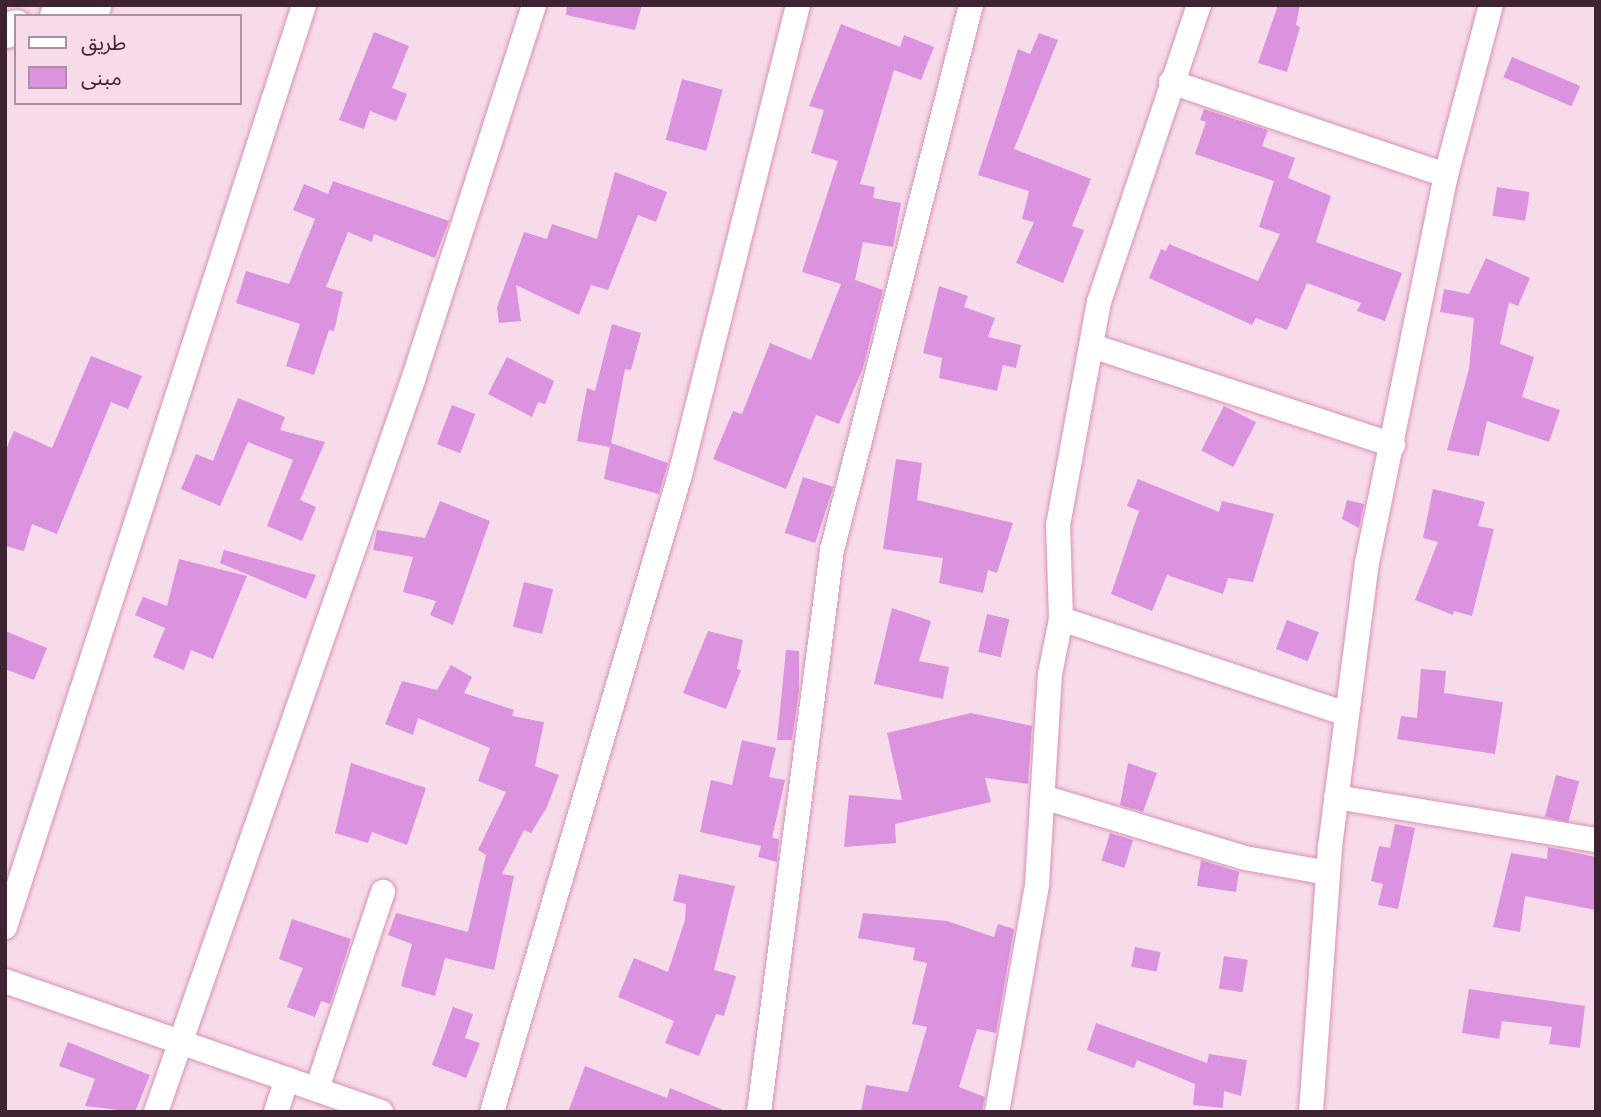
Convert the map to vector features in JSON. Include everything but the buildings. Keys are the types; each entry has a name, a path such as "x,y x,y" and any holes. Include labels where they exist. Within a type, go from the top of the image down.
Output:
{"street":[{"path":"64,14 93,5"},
{"path":"5,927 304,5"},
{"path":"156,1112 413,380 534,5"},
{"path":"492,1112 680,475 798,5"},
{"path":"759,1112 832,550 971,5"},
{"path":"997,1112 1037,885 1050,674 1061,619 1058,526 1110,254 1199,5"},
{"path":"1311,1112 1328,873 1344,713 1446,175 1491,5"},
{"path":"1171,82 1446,175"},
{"path":"1092,346 1393,445"},
{"path":"1061,619 1344,713"},
{"path":"1043,797 1245,858 1328,873"},
{"path":"1336,797 1596,840"},
{"path":"317,1089 383,892"},
{"path":"5,981 381,1112"},
{"path":"276,1112 288,1079"}]}
